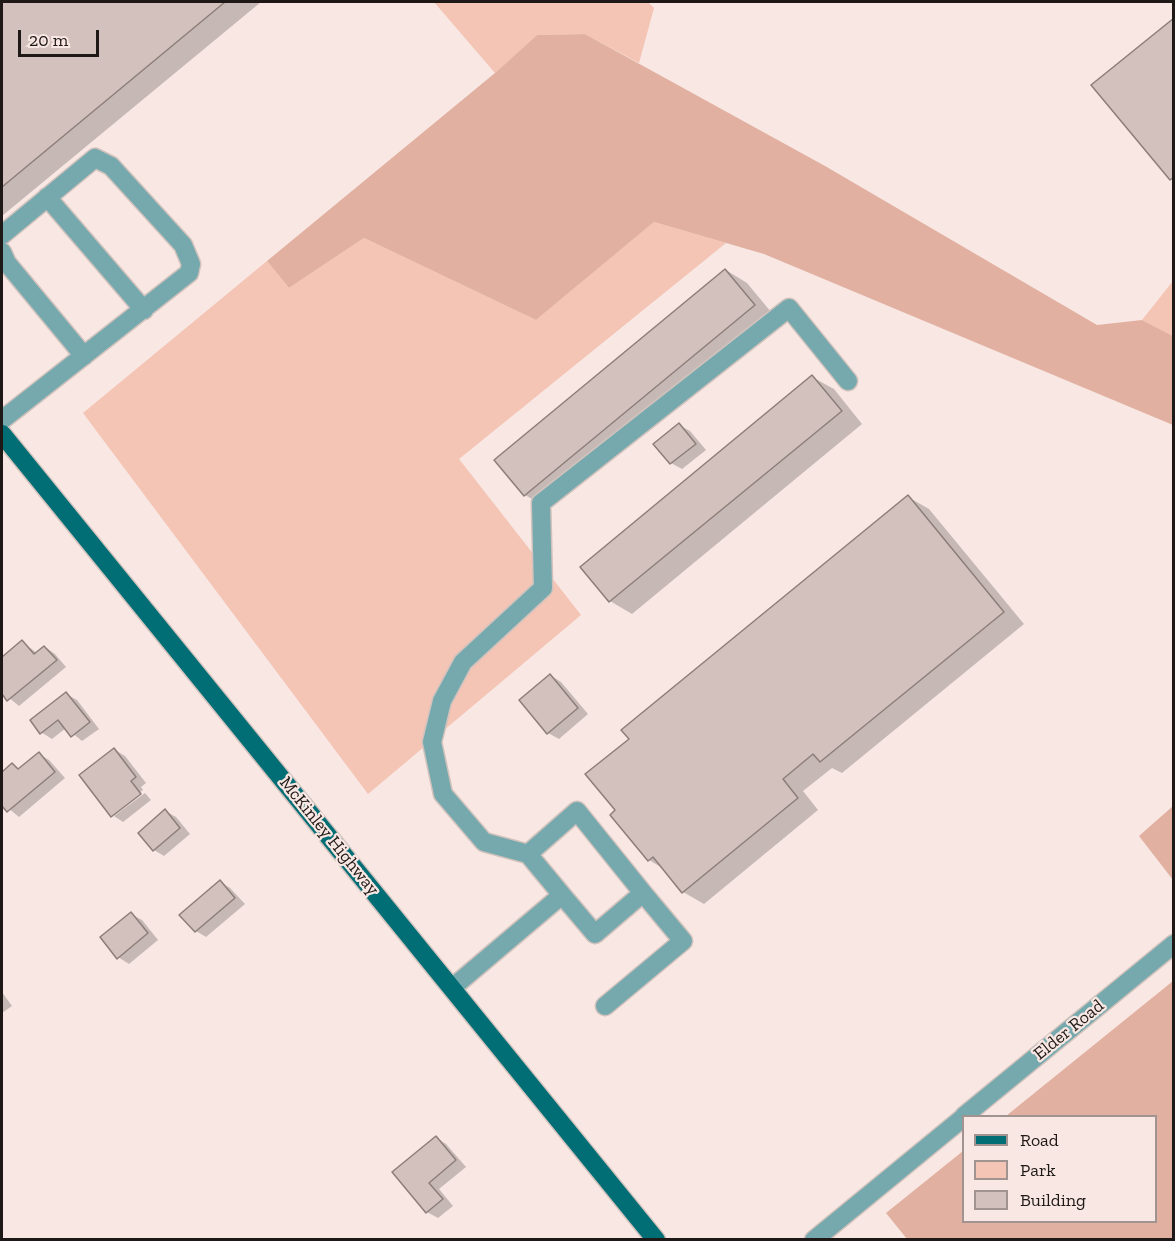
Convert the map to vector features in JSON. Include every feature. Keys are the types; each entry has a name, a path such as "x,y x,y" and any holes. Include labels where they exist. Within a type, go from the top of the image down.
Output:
{"main road":[{"name":"McKinley Highway","path":"2,434 656,1239"}],"street":[{"path":"2,235 95,158 111,166 183,245 191,264 189,273 2,420"},
{"path":"47,197 144,310"},
{"path":"2,252 7,263 84,356"},
{"path":"644,893 595,934 528,854 484,842 443,794 432,742 442,701 463,662 543,588 541,503 789,308 848,381"},
{"path":"528,854 577,811 682,941 605,1006"},
{"path":"452,988 562,895"},
{"name":"Elder Road","path":"966,1115 1173,944"},
{"name":"Elder Road","path":"814,1239 962,1119"}],"green space":[{"path":"434,2 648,2 654,8 639,63 585,34 537,35 495,73"},
{"path":"654,222 726,243 459,459 581,615 368,794 83,413 267,261 289,288 364,238 536,320"},
{"path":"1173,281 1173,336 1142,320"}],"shaded area":[{"path":"585,34 825,166 1097,325 1142,320 1173,336 1173,425 764,254 654,222 536,320 364,238 289,288 267,261 495,73 537,35"},
{"path":"1173,806 1173,880 1139,836"},
{"path":"1173,981 1173,1239 907,1239 886,1213 962,1152 962,1223 1157,1223 1157,1115 1007,1115"}],"building":[{"path":"2,2 225,2 2,187"},
{"path":"1174,18 1174,177 1170,180 1091,85"},
{"path":"725,269 755,305 524,496 494,460"},
{"path":"812,375 842,411 609,602 580,567"},
{"path":"679,423 696,444 670,464 653,444"},
{"path":"908,495 1004,612 820,762 813,754 783,779 798,798 682,893 653,857 648,861 610,815 615,810 585,774 629,739 621,730"},
{"path":"22,640 34,654 44,646 57,660 7,701 2,694 2,657"},
{"path":"550,674 578,708 547,734 519,700"},
{"path":"66,692 90,722 71,737 58,720 40,734 30,720"},
{"path":"114,748 136,777 131,781 141,794 111,817 79,775"},
{"path":"39,752 55,772 7,812 2,806 2,772 12,763 18,769"},
{"path":"165,809 180,828 153,851 138,833"},
{"path":"220,880 235,898 195,932 179,915"},
{"path":"131,912 148,933 117,959 100,937"},
{"path":"436,1136 456,1160 429,1183 443,1199 426,1213 392,1172"}]}
